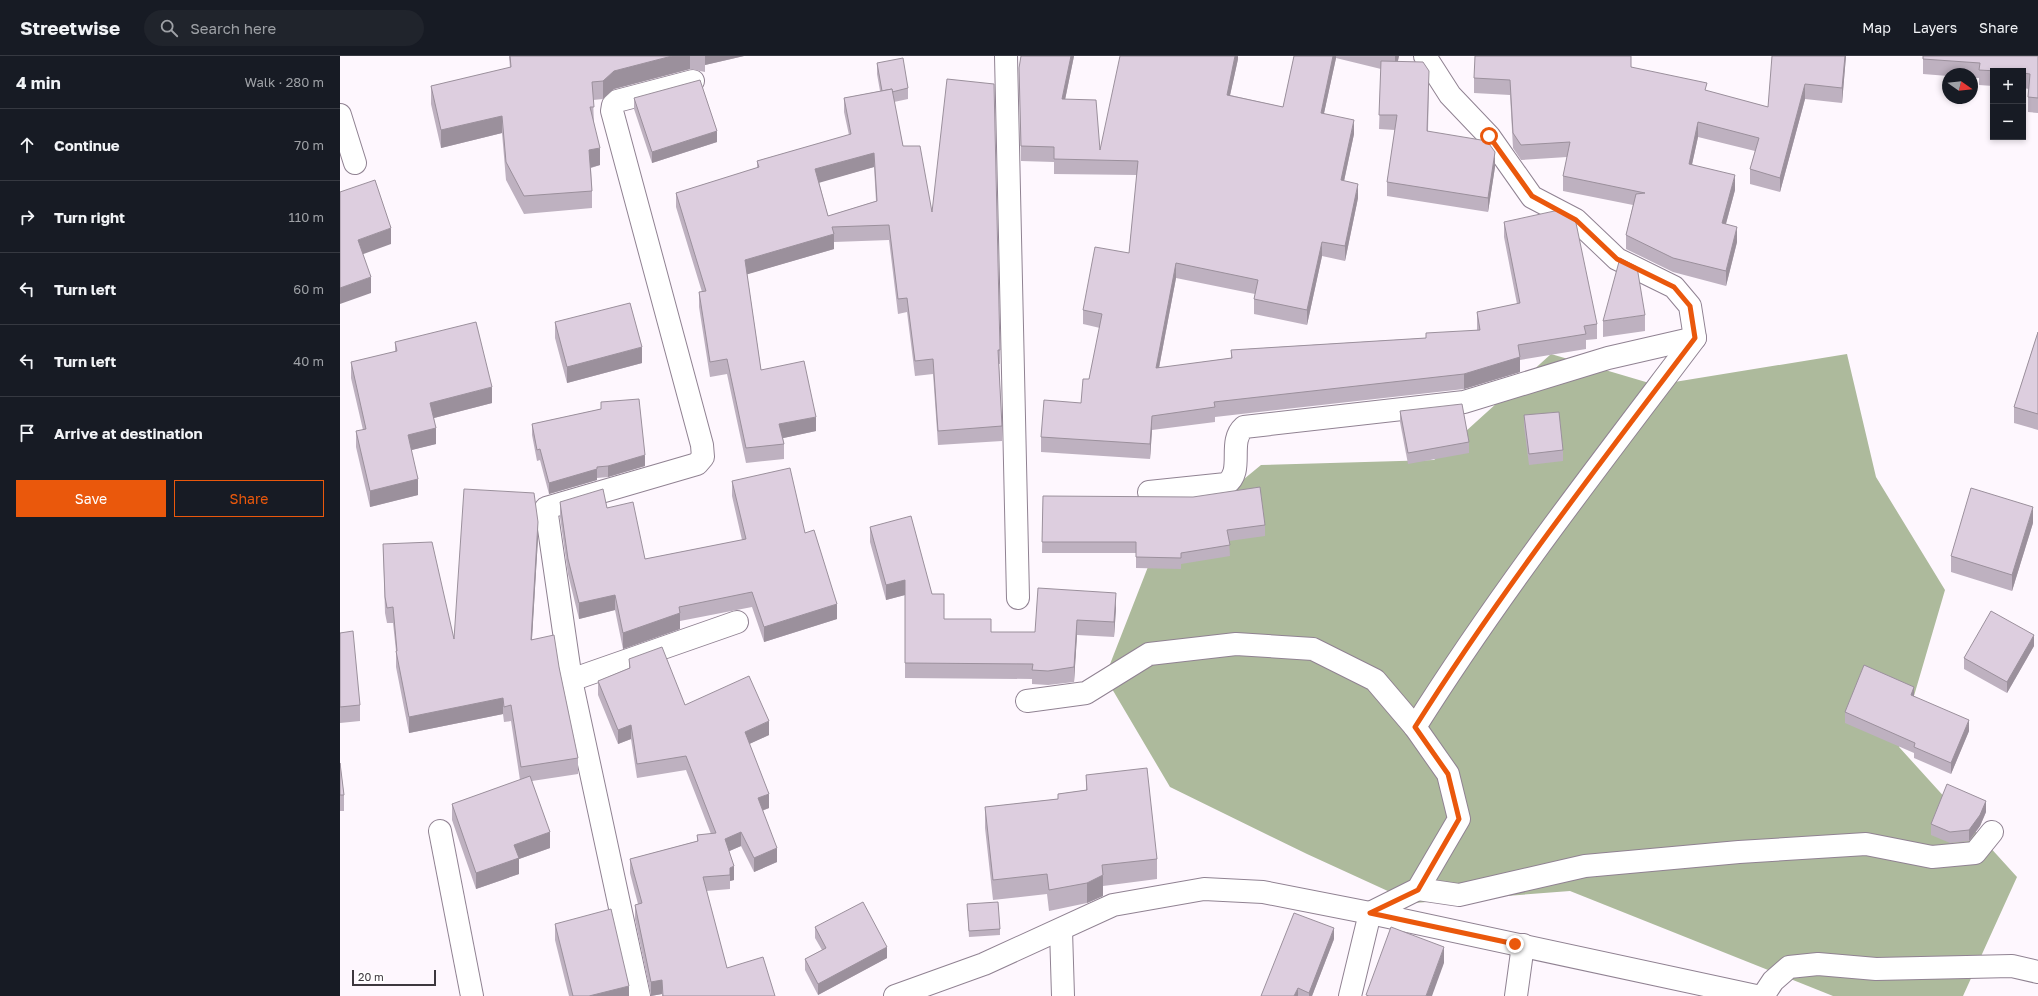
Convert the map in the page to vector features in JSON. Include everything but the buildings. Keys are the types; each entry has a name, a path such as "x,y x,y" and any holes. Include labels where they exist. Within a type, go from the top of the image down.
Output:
{"street":[{"path":"1006,56 1018,598"},
{"path":"1415,727 1454,666 1545,538 1695,338 1690,306 1674,287 1617,259 1576,220 1532,196 1489,136 1450,95 1425,56"},
{"path":"639,996 571,680 546,508 697,464 703,457 702,445 612,111 613,105 617,101 693,81"},
{"path":"340,115 355,162"},
{"path":"1149,492 1226,484 1231,481 1234,475 1238,432 1244,427 1464,402 1608,358 1695,338"},
{"path":"571,680 736,622"},
{"path":"1027,701 1086,693 1149,654 1244,644 1313,649 1375,680 1415,727 1448,774 1459,819 1418,890"},
{"path":"440,831 472,996"},
{"path":"1370,913 1418,890 1459,895 1585,866 1739,852 1866,844 1932,857 1975,853 1992,832"},
{"path":"895,996 984,964 1113,905 1204,890 1262,892 1523,945 1756,996"},
{"path":"1350,996 1370,913"},
{"path":"1061,930 1063,996"},
{"path":"1516,996 1523,945"},
{"path":"1763,996 1773,981 1789,967 1818,964 1876,969 2012,966 2038,972"}],"green space":[{"path":"1551,354 1656,385 1847,354 1876,477 1945,590 1899,747 2017,877 1963,996 1833,996 1570,891 1414,903 1307,854 1170,787 1105,677 1153,554 1261,465 1434,460"}],"route":[{"path":"1489,136 1532,196 1576,220 1617,259 1674,287 1690,306 1695,338 1577,494 1454,666 1415,727 1448,774 1459,819 1418,890 1370,913 1515,944"}]}
